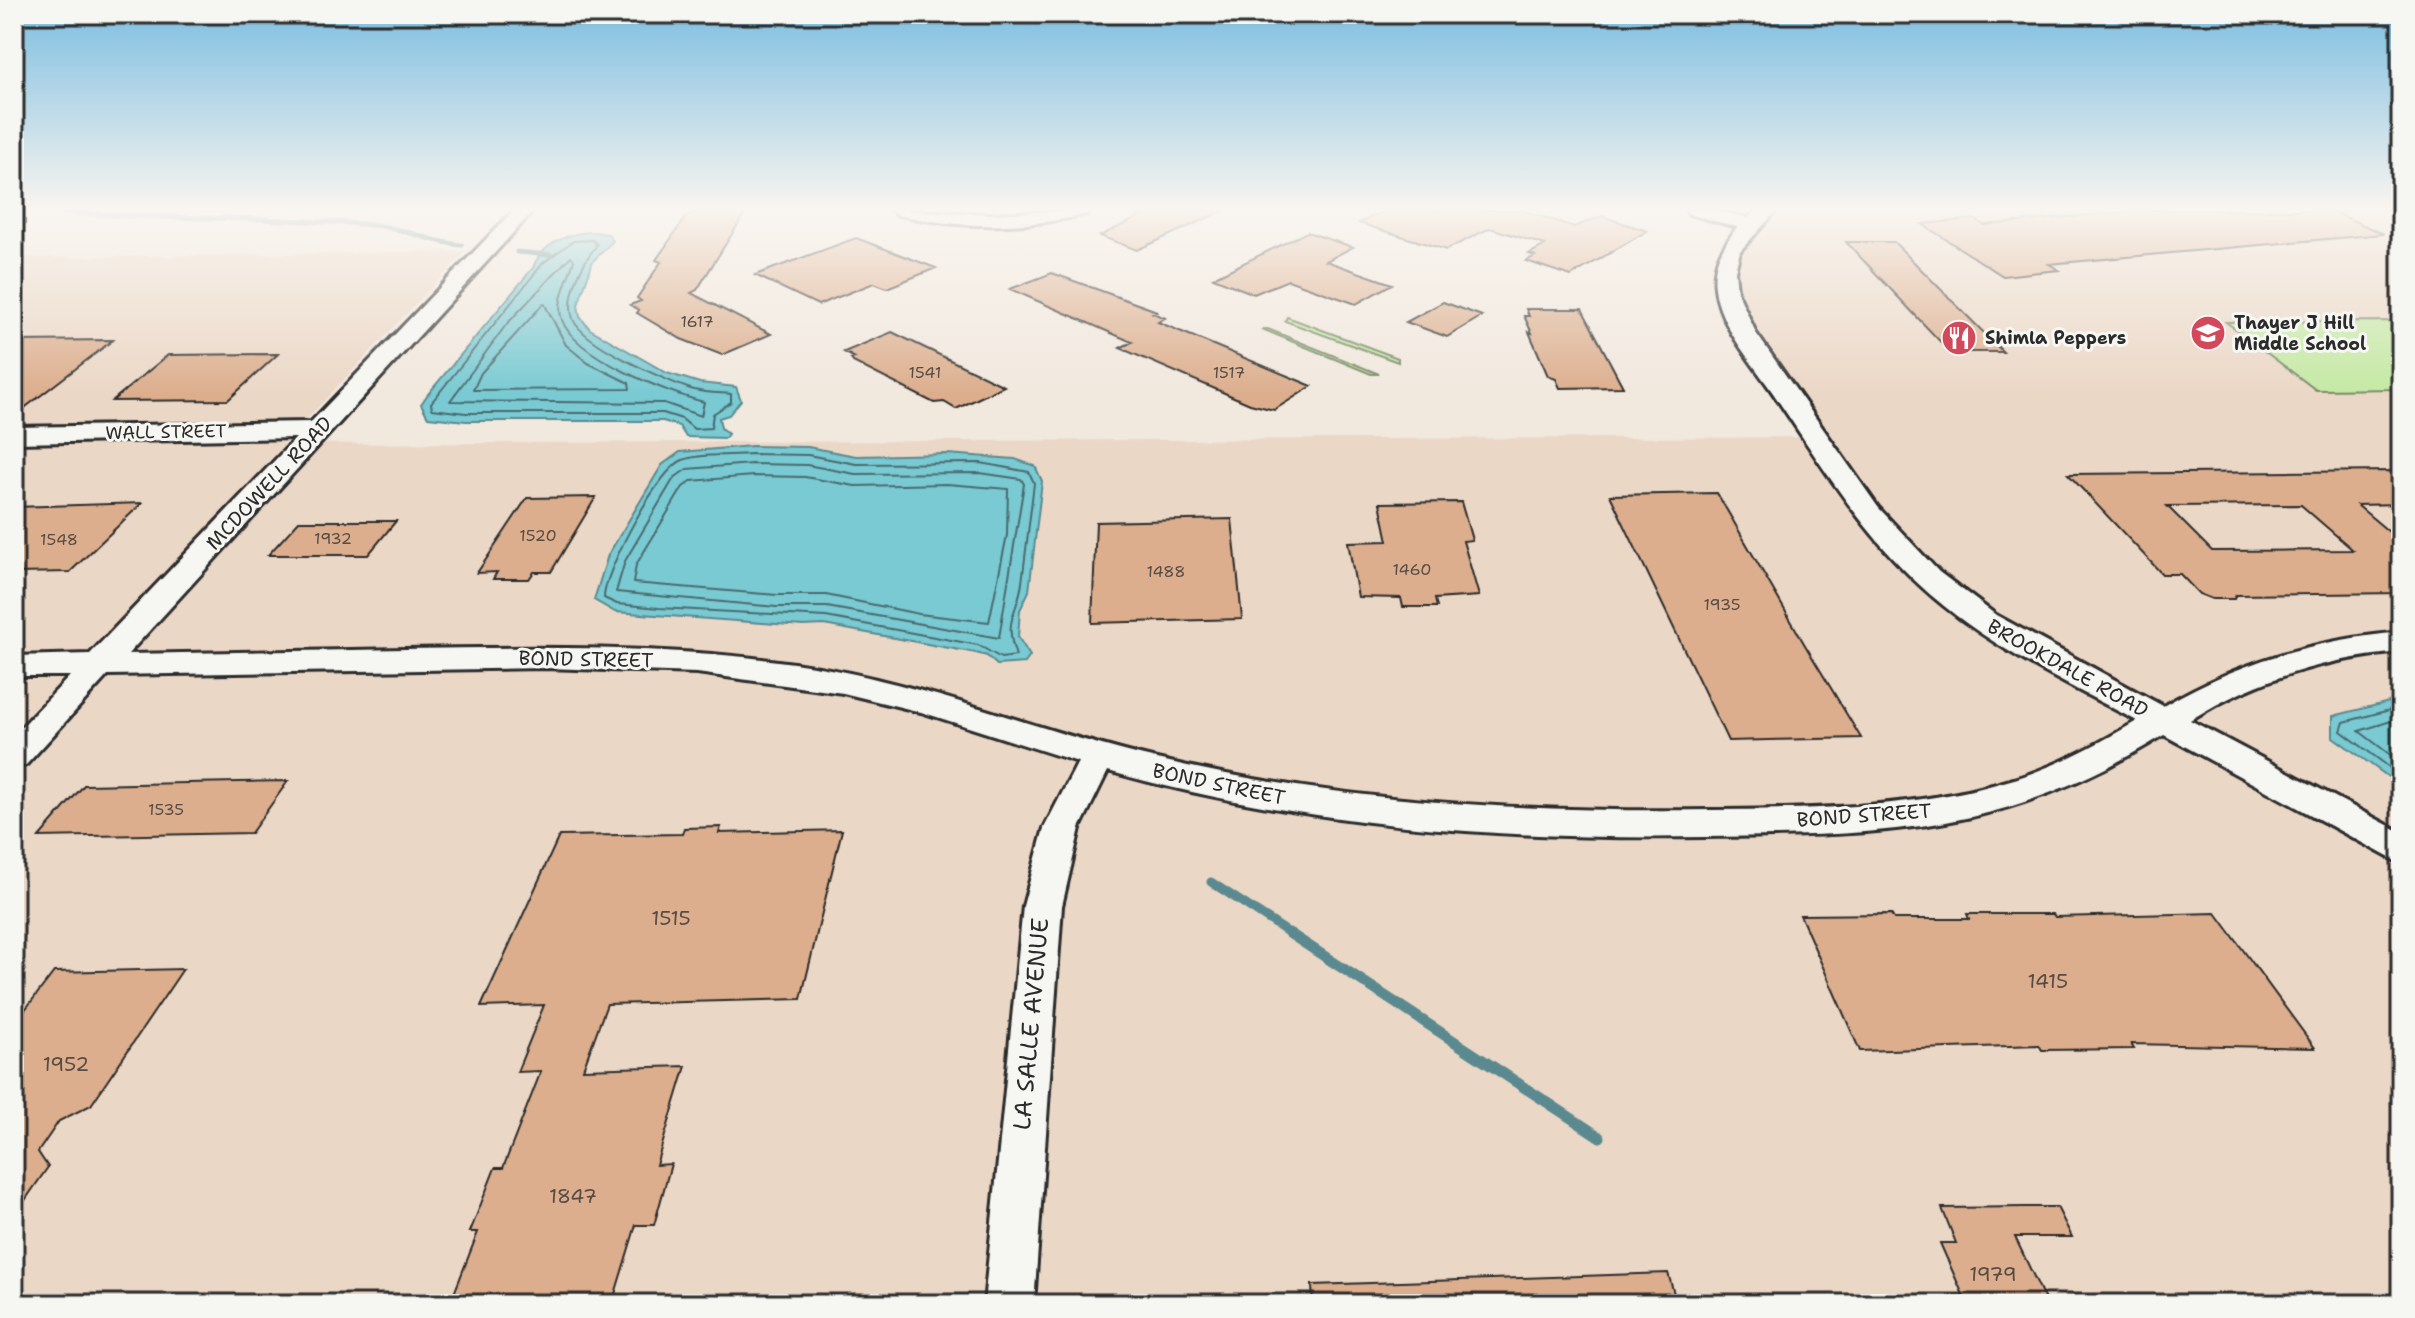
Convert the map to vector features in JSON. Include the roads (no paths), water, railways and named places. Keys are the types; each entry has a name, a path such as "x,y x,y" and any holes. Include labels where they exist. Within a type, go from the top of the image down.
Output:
{"street":[{"name":"MCDOWELL ROAD","path":"14,756 466,272"},
{"name":"BROOKDALE ROAD","path":"1725,272 1728,301 1737,322 1884,533 1928,578 1988,624 2058,666 2316,800 2401,850"},
{"name":"WALL STREET","path":"14,435 317,430"},
{"name":"BOND STREET","path":"14,666 548,657 718,663 860,685 956,709 1099,756 1250,793 1403,814 1556,823 1820,820 1911,814 1993,798 2063,775 2225,685 2279,663 2342,648 2401,642"},
{"name":"LA SALLE AVENUE","path":"1009,1304 1044,886 1064,818 1081,782 1099,756"}],"water":[{"path":"530,272 589,272 578,305 580,317 590,329 667,373 700,383 736,387 741,400 729,415 719,418 721,428 728,434 725,438 686,437 679,426 663,421 466,421 428,417 421,404"},
{"path":"752,446 808,447 856,456 947,454 1015,459 1035,466 1042,481 1029,591 1020,610 1018,637 1030,656 1025,663 997,665 987,656 976,653 824,625 615,612 594,600 608,555 662,465 680,452"},
{"path":"2401,699 2401,786 2333,737 2333,716"}],"waterway":[{"path":"1211,882 1292,935"},
{"path":"1289,933 1600,1137"}],"place":[{"name":"Thayer J Hill Middle School","path":"2208,333"},
{"name":"Shimla Peppers","path":"1959,338"}]}
